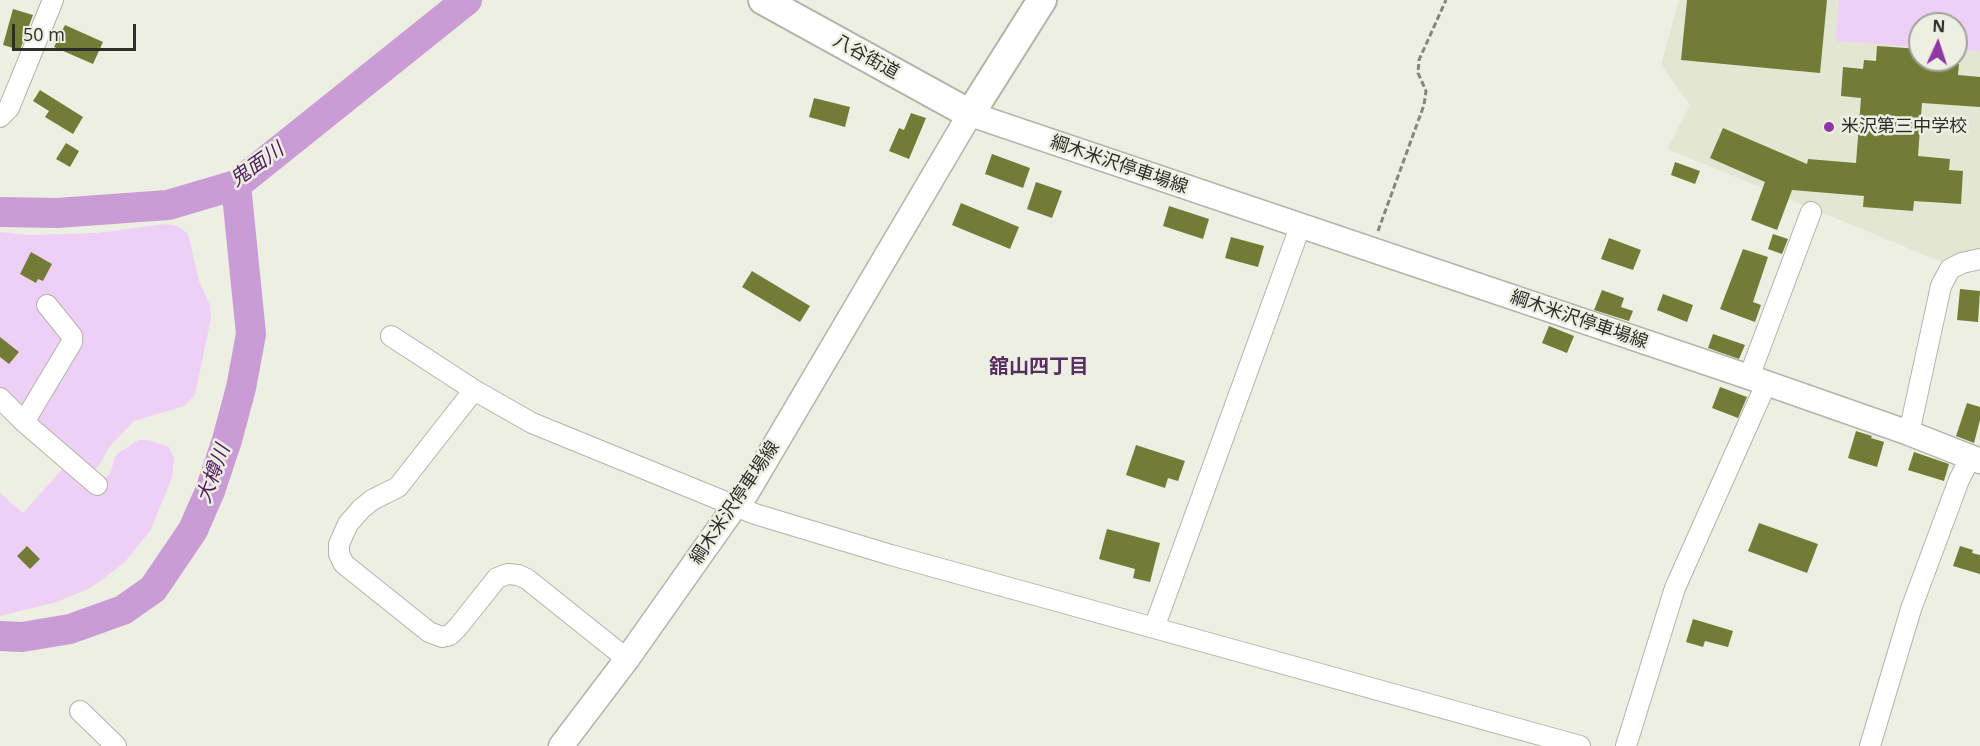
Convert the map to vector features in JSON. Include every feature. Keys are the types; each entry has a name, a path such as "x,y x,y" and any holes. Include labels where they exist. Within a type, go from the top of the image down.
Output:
{"highway":[{"name":"八谷街道","path":"763,0 970,114"},
{"path":"970,114 1042,0"}],"main road":[{"name":"綱木米沢停車場線","path":"561,746 746,494 970,114 1758,381 1909,433 1975,460"}],"street":[{"path":"0,117 9,108 53,0"},
{"path":"1626,746 1672,595 1758,381 1811,212"},
{"path":"1154,628 1300,227"},
{"path":"1909,433 1941,286 1950,268 1980,259"},
{"path":"24,422 72,342 72,336 47,305"},
{"path":"391,336 474,390 532,423 755,514 891,555 1580,746"},
{"path":"474,390 398,487 361,508 348,525 339,544 339,554 344,564 429,632 442,637 450,635 458,627 497,578 508,574 518,575 527,579 627,659"},
{"path":"0,398 24,422 97,485"},
{"path":"1870,746 1911,609 1959,480 1975,460"},
{"path":"80,711 116,746"}],"path":[{"path":"1371,250 1424,105 1426,91 1418,73 1419,60 1446,0"}],"shaded area":[{"name":"米沢第三中学校","path":"1679,0 1980,0 1980,255 1942,262 1667,149 1690,105 1661,65"},
{"path":"1839,0 1980,0 1980,51 1968,50 1968,12 1908,12 1908,46 1836,41"},
{"path":"165,224 178,226 188,234 199,281 210,305 211,318 195,395 184,406 134,421 110,446 98,467 92,470 0,391 0,232 30,235 97,233"},
{"path":"139,440 148,440 169,447 174,458 172,478 150,531 124,563 92,587 57,602 0,616 0,493 23,513 66,465 104,480 111,472 118,453"}],"building":[{"path":"1687,0 1827,0 1820,73 1681,60"},
{"path":"13,9 33,15 20,50 3,45"},
{"path":"65,25 103,42 93,64 54,47"},
{"path":"1877,46 1908,48 1908,72 1958,72 1958,75 1980,77 1980,107 1922,103 1918,156 1950,159 1949,170 1963,171 1961,204 1914,201 1913,211 1863,207 1864,196 1792,190 1777,230 1751,220 1765,182 1710,158 1723,128 1807,164 1808,159 1856,163 1861,98 1841,96 1843,67 1863,69 1864,60 1876,61"},
{"path":"40,90 83,117 73,134 45,117 49,111 33,101"},
{"path":"814,98 850,107 845,127 809,117"},
{"path":"911,113 926,118 909,159 889,151 899,128 904,130"},
{"path":"66,143 79,151 70,167 56,159"},
{"path":"992,154 1030,168 1023,188 985,174"},
{"path":"1675,162 1700,171 1695,184 1671,175"},
{"path":"1036,182 1062,191 1052,218 1027,209"},
{"path":"961,203 1019,227 1010,249 952,225"},
{"path":"1169,206 1209,219 1203,239 1163,226"},
{"path":"1773,234 1788,239 1782,254 1768,249"},
{"path":"1231,237 1264,246 1258,267 1225,258"},
{"path":"1609,238 1641,250 1633,270 1601,259"},
{"path":"1743,249 1768,257 1753,302 1761,305 1755,322 1720,309"},
{"path":"31,252 52,264 43,281 38,279 36,283 20,274"},
{"path":"752,271 810,306 800,322 742,287"},
{"path":"1960,289 1980,291 1978,322 1957,320"},
{"path":"1602,290 1624,298 1621,307 1633,311 1629,321 1594,310"},
{"path":"1663,294 1693,305 1687,322 1657,310"},
{"path":"1549,326 1574,336 1567,353 1542,343"},
{"path":"1713,334 1745,345 1739,359 1708,348"},
{"path":"0,337 19,352 9,364 0,357"},
{"path":"1720,387 1747,397 1738,418 1712,408"},
{"path":"1967,403 1980,407 1980,420 1974,443 1956,436"},
{"path":"1856,431 1884,442 1877,467 1848,458"},
{"path":"1136,445 1185,461 1178,481 1168,478 1165,488 1126,475"},
{"path":"1914,452 1949,464 1944,481 1908,470"},
{"path":"1759,523 1818,544 1807,573 1748,551"},
{"path":"1107,529 1160,543 1150,582 1133,578 1135,569 1099,559"},
{"path":"27,546 40,559 30,569 17,556"},
{"path":"1960,546 1980,555 1980,574 1953,566"},
{"path":"1693,619 1733,631 1728,647 1705,641 1703,647 1686,642"}],"waterway":[{"name":"鬼面川","path":"0,212 57,213 168,205 236,185 467,0"},
{"name":"大樽川","path":"0,636 22,637 70,629 123,610 153,589 193,530 210,491 227,440 241,388 251,334 236,185"}],"place":[{"name":"米沢第三中学校","path":"1829,127"}],"district":[{"name":"舘山四丁目","path":"1039,367"}]}
